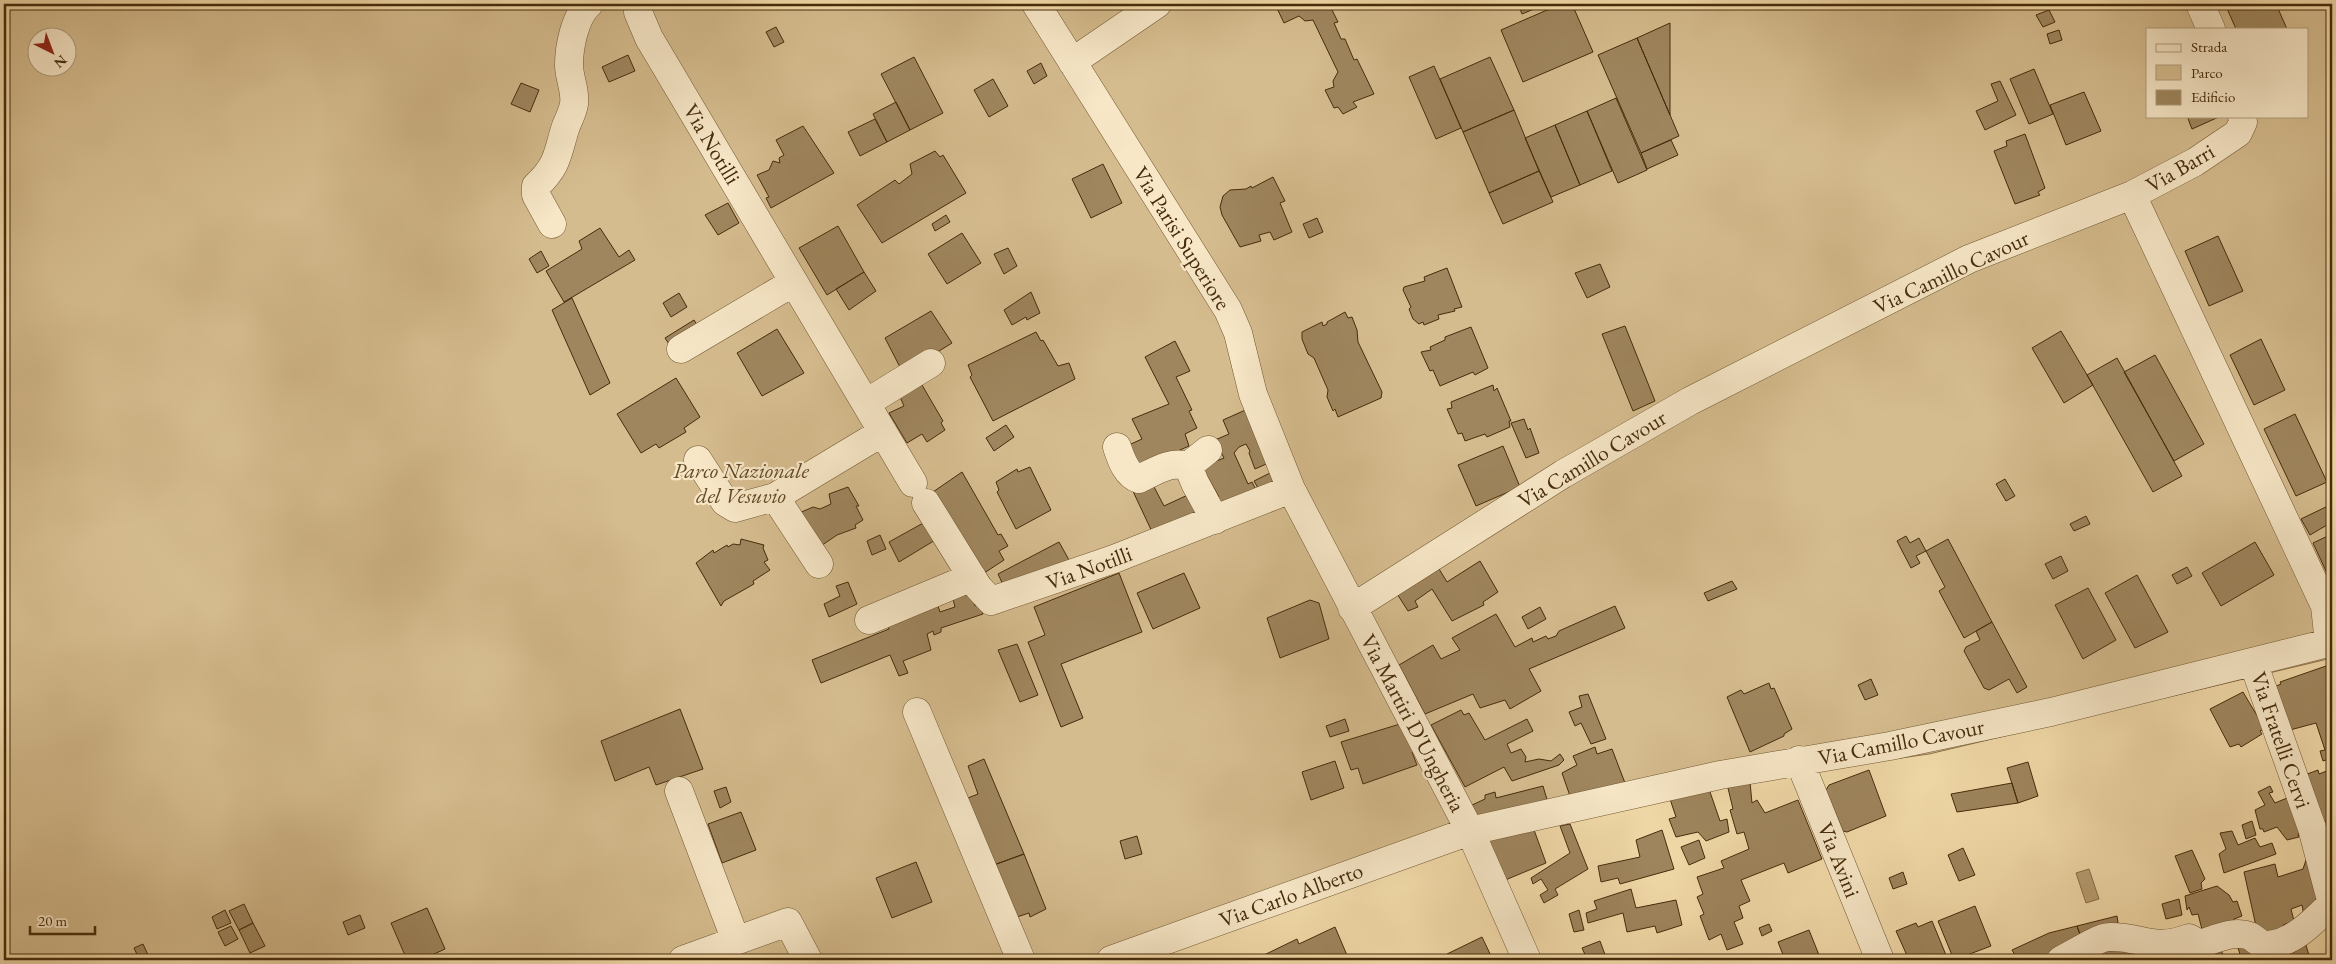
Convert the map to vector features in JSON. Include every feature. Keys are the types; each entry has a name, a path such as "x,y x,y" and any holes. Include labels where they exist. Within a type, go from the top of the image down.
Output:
{"street":[{"path":"552,224 536,195 536,186 548,176 559,156 566,127 575,103 569,65 574,33 584,8 589,4"},
{"name":"Via Notilli","path":"639,4 638,12 649,38 920,493 972,577 991,601 1007,598 1215,520 1290,489"},
{"name":"Via Parisi Superiore","path":"1036,4 1228,310 1238,333 1253,394 1290,489"},
{"path":"1072,62 1157,4"},
{"path":"2200,4 2210,28"},
{"name":"Via Barri","path":"2132,195 2195,162 2238,133 2243,122 2242,118"},
{"name":"Via Camillo Cavour","path":"1352,608 1563,474 1690,401 1968,259 2132,195 2325,606 2331,642 2050,712 1890,746 1799,760 1720,775 1470,831"},
{"path":"681,349 794,282"},
{"path":"866,403 931,363"},
{"path":"698,460 725,502 735,508 775,497 883,432"},
{"path":"1117,446 1122,463 1133,477 1139,479 1171,465 1198,458 1195,483 1215,520"},
{"name":"Via Martiri D'Ungheria","path":"1290,489 1470,831 1527,960"},
{"path":"775,497 819,564"},
{"path":"869,620 972,577"},
{"name":"Via Fratelli Cervi","path":"2254,662 2312,828 2332,904"},
{"path":"918,712 1021,960"},
{"name":"Via Avini","path":"1799,760 1880,960"},
{"path":"679,791 736,941"},
{"name":"Via Carlo Alberto","path":"1111,960 1470,831"},
{"path":"2061,960 2107,937 2150,953 2188,938 2200,944 2230,934 2246,935 2259,943 2267,945 2286,939 2310,925 2332,904"},
{"path":"683,960 788,922 808,960"}],"green space":[{"name":"Parco Nazionale del Vesuvio","path":"4,4 2332,4 2332,658 1929,754 1712,785 1487,835 1185,946 1154,960 4,960"}],"shaded area":[{"path":"2089,869 2099,899 2086,903 2076,873"}],"building":[{"path":"1275,4 1329,4 1338,22 1334,23 1341,39 1345,39 1354,60 1357,59 1374,94 1353,102 1357,107 1343,114 1338,107 1334,108 1325,90 1334,87 1333,81 1338,72 1313,20 1305,21 1299,16 1284,23"},
{"path":"1518,4 1546,4 1522,14"},
{"path":"1561,4 1572,4 1593,52 1523,82 1501,30"},
{"path":"2225,4 2276,4 2287,28 2236,28"},
{"path":"2049,10 2055,22 2043,27 2036,15"},
{"path":"1670,23 1670,115 1637,38"},
{"path":"776,27 784,42 774,47 766,32"},
{"path":"2059,30 2062,40 2050,44 2047,34"},
{"path":"1637,38 1679,136 1641,153 1598,55"},
{"path":"628,55 635,71 609,82 602,67"},
{"path":"914,57 943,113 910,130 881,74"},
{"path":"1490,57 1514,110 1463,132 1440,79"},
{"path":"1041,63 1047,76 1034,84 1027,71"},
{"path":"1434,66 1461,128 1436,139 1409,77"},
{"path":"2034,69 2053,114 2029,124 2010,79"},
{"path":"993,79 1008,106 989,117 974,90"},
{"path":"2000,81 2016,115 1985,130 1976,111 1998,101 1991,84"},
{"path":"521,83 539,90 530,112 511,104"},
{"path":"2084,92 2101,131 2066,145 2050,105"},
{"path":"1616,98 1647,170 1618,183 1587,111"},
{"path":"896,102 910,130 887,142 873,114"},
{"path":"1514,110 1539,171 1489,193 1463,132"},
{"path":"1587,111 1612,171 1580,185 1555,125"},
{"path":"2188,118 2217,118 2192,129"},
{"path":"875,119 887,142 860,156 848,132"},
{"path":"1555,125 1580,185 1551,197 1525,138"},
{"path":"803,126 834,173 771,208 766,198 769,197 757,175 769,170 773,161 780,163 779,158 784,155 776,140"},
{"path":"2025,134 2045,188 2038,192 2040,195 2015,204 1994,151 2007,146 2006,141"},
{"path":"1671,140 1678,155 1647,169 1641,153"},
{"path":"935,151 940,157 943,155 966,193 882,243 857,205 895,180 899,184 912,174 910,164"},
{"path":"1103,164 1122,203 1091,218 1072,179"},
{"path":"1539,171 1553,202 1503,224 1489,193"},
{"path":"1273,177 1285,201 1280,203 1292,232 1274,240 1270,232 1259,235 1261,241 1240,247 1222,215 1220,207 1223,196 1230,190 1246,189 1251,186 1252,188"},
{"path":"728,203 739,223 718,235 705,215"},
{"path":"946,215 950,222 935,231 932,224"},
{"path":"1317,218 1323,232 1309,238 1303,224"},
{"path":"838,226 864,272 827,295 799,248"},
{"path":"600,228 619,257 629,250 635,260 564,302 546,271 582,249 579,241"},
{"path":"962,233 981,263 947,284 928,254"},
{"path":"2218,236 2243,291 2209,306 2185,251"},
{"path":"1008,248 1017,266 1004,274 994,254"},
{"path":"541,251 549,266 537,273 529,259"},
{"path":"1600,264 1610,287 1587,298 1575,273"},
{"path":"1447,268 1462,307 1454,309 1455,311 1438,315 1439,319 1424,325 1423,322 1419,324 1413,319 1409,309 1411,307 1403,290 1404,287 1425,281 1424,277"},
{"path":"864,272 876,291 849,310 836,289"},
{"path":"1031,292 1040,313 1027,320 1026,317 1012,325 1004,310"},
{"path":"679,293 687,307 671,317 663,303"},
{"path":"572,298 610,383 590,395 552,310"},
{"path":"931,311 952,343 907,371 902,371 885,338"},
{"path":"1345,312 1348,318 1352,317 1357,330 1358,342 1382,392 1381,398 1338,417 1327,397 1328,390 1314,358 1308,354 1302,339 1302,332 1322,322 1323,326"},
{"path":"694,320 701,331 671,347 665,338"},
{"path":"1625,326 1655,401 1633,411 1602,334"},
{"path":"1471,327 1488,368 1475,375 1473,372 1440,386 1433,370 1430,371 1421,352 1431,350 1430,347 1445,340 1445,337"},
{"path":"777,329 804,373 762,396 737,353"},
{"path":"2061,331 2093,385 2064,403 2032,348"},
{"path":"1036,332 1041,341 1043,340 1058,366 1069,363 1075,379 993,421 970,377 972,375 968,365"},
{"path":"2261,339 2285,390 2254,405 2230,355"},
{"path":"1175,341 1190,371 1176,377 1192,410 1189,411 1197,428 1185,434 1189,446 1133,471 1122,448 1142,439 1132,419 1169,404 1145,357"},
{"path":"2155,355 2204,444 2174,461 2124,372"},
{"path":"2117,358 2182,476 2153,492 2087,375"},
{"path":"676,378 700,417 684,428 686,432 659,448 656,444 641,453 617,414"},
{"path":"922,385 943,421 941,423 945,430 927,442 922,434 907,443 889,413 904,406 900,397"},
{"path":"1493,385 1494,391 1497,388 1511,421 1509,421 1510,427 1487,437 1485,434 1465,441 1462,433 1458,434 1447,409 1452,408 1451,402"},
{"path":"1250,408 1273,461 1255,469 1246,444 1239,447 1234,453 1248,484 1252,482 1258,494 1219,513 1213,498 1219,497 1202,467 1224,458 1215,440 1229,434 1223,420"},
{"path":"2295,414 2327,482 2296,496 2264,429"},
{"path":"1524,419 1528,430 1530,428 1539,453 1526,458 1511,423"},
{"path":"1006,425 1014,437 994,451 986,438"},
{"path":"1503,446 1520,487 1476,506 1458,465"},
{"path":"1030,467 1051,510 1016,529 997,492 999,490 996,482 1017,469 1018,472"},
{"path":"1276,470 1284,484 1258,488 1254,481"},
{"path":"962,472 998,535 1001,534 1008,546 999,551 1004,560 978,577 930,494"},
{"path":"2005,479 2015,496 2006,501 1996,484"},
{"path":"1153,485 1164,506 1192,493 1204,517 1154,536 1131,487"},
{"path":"848,487 859,506 856,506 863,520 855,525 856,528 837,535 818,548 797,514 813,507 820,509 831,504 829,494"},
{"path":"2332,504 2332,522 2310,535 2301,519"},
{"path":"2086,516 2090,524 2074,531 2070,524"},
{"path":"925,522 937,539 899,562 889,542"},
{"path":"2332,534 2332,584 2313,543"},
{"path":"880,535 886,549 872,555 867,541"},
{"path":"1906,536 1910,543 1919,538 1926,551 1916,556 1920,563 1911,568 1897,541"},
{"path":"741,539 764,545 763,548 768,560 764,562 770,570 753,581 754,584 724,601 721,606 696,563 713,550 714,553 727,545 728,547 733,544 740,545"},
{"path":"1948,539 1992,622 1964,638 1939,591 1945,587 1926,551"},
{"path":"1059,542 1069,560 1006,591 998,574"},
{"path":"2255,542 2274,575 2221,606 2202,573"},
{"path":"2061,556 2068,571 2053,579 2045,564"},
{"path":"1480,561 1498,592 1483,602 1484,605 1452,621 1432,589 1415,601 1418,607 1408,611 1394,589 1436,564 1447,582"},
{"path":"2187,567 2192,576 2177,584 2172,575"},
{"path":"1119,573 1142,632 1061,664 1083,718 1061,727 1028,642 1045,635 1034,607"},
{"path":"1184,573 1200,608 1153,629 1137,593"},
{"path":"2137,575 2168,632 2135,648 2105,593"},
{"path":"1732,581 1737,589 1708,601 1704,593"},
{"path":"848,582 857,604 829,617 824,604 840,596 836,586"},
{"path":"968,588 975,606 980,603 983,614 941,628 941,632 934,635 933,631 927,634 931,650 903,661 908,673 899,676 890,655 821,683 812,660 889,629 887,625 937,603 940,612 955,607 952,595"},
{"path":"2088,588 2116,640 2083,659 2055,605"},
{"path":"1310,600 1319,603 1329,639 1280,658 1267,618"},
{"path":"1615,606 1625,628 1529,669 1541,691 1510,709 1505,700 1480,708 1473,694 1425,714 1399,665 1433,645 1441,659 1460,650 1452,638 1496,614 1515,647 1532,638 1533,642 1546,636 1548,639 1556,636 1559,631"},
{"path":"1540,607 1546,619 1528,629 1522,617"},
{"path":"1992,622 2027,687 2017,693 2009,679 1989,690 1984,688 1964,651 1966,647 1980,640 1976,631"},
{"path":"1017,644 1038,695 1020,702 998,650"},
{"path":"2326,666 2332,684 2332,758 2323,761 2320,751 2325,750 2316,723 2290,730 2276,686 2281,684 2280,682"},
{"path":"1871,679 1878,695 1865,700 1858,685"},
{"path":"1769,683 1771,689 1774,688 1792,729 1784,734 1784,736 1750,752 1727,697 1741,690 1744,694"},
{"path":"2243,692 2265,729 2260,731 2262,734 2241,747 2239,744 2230,747 2210,709"},
{"path":"1588,694 1606,739 1591,744 1581,723 1575,726 1569,712 1582,707 1579,696"},
{"path":"680,709 703,769 656,785 649,767 615,781 601,741"},
{"path":"1461,710 1464,715 1469,713 1485,740 1527,719 1533,731 1507,744 1511,753 1521,749 1526,757 1525,762 1539,759 1551,761 1560,754 1564,760 1559,765 1512,781 1504,767 1465,787 1431,725"},
{"path":"1345,719 1349,731 1330,737 1326,726"},
{"path":"1400,724 1415,752 1412,752 1417,765 1363,784 1358,768 1351,770 1341,742"},
{"path":"1595,747 1597,754 1612,749 1625,783 1570,796 1562,773 1577,765 1573,756"},
{"path":"984,759 1024,854 991,866 963,800 978,794 968,766"},
{"path":"1335,761 1344,788 1311,800 1302,772"},
{"path":"2028,762 2038,796 2018,803 2007,768"},
{"path":"2332,769 2332,782 2330,783 2332,792 2332,822 2316,821 2302,776 2318,770 2319,774"},
{"path":"1869,770 1886,816 1847,832 1843,831 1826,790 1829,785"},
{"path":"1750,782 1752,803 1757,800 1765,813 1798,800 1822,859 1788,873 1784,863 1741,880 1750,901 1739,906 1743,918 1734,922 1743,944 1727,950 1721,934 1709,940 1700,916 1704,914 1697,897 1703,894 1697,877 1724,868 1721,861 1749,849 1744,832 1737,834 1730,810 1733,809 1727,784"},
{"path":"2012,783 2018,803 1957,812 1951,794"},
{"path":"1543,786 1550,810 1476,818 1470,806 1485,799 1485,795 1495,792 1496,798"},
{"path":"2270,786 2273,792 2269,793 2275,803 2287,798 2309,833 2298,834 2299,837 2287,840 2277,827 2264,832 2263,829 2260,829 2255,810 2265,805 2258,792"},
{"path":"726,787 731,802 720,808 714,791"},
{"path":"1709,789 1720,821 1727,819 1729,832 1706,841 1698,832 1676,837 1669,819 1676,817 1670,799"},
{"path":"741,812 756,850 722,863 708,824"},
{"path":"2252,821 2256,835 2246,839 2242,825"},
{"path":"1570,824 1588,869 1555,889 1558,895 1544,903 1540,895 1548,890 1541,879 1533,884 1531,878 1570,853 1560,826"},
{"path":"1533,827 1546,863 1503,881 1488,838"},
{"path":"1662,830 1674,869 1620,884 1618,878 1601,882 1598,866 1640,857 1636,840"},
{"path":"2232,831 2238,845 2255,838 2260,847 2272,843 2276,854 2224,873 2219,854 2226,849 2220,833"},
{"path":"1137,836 1142,854 1125,859 1120,841"},
{"path":"1699,840 1705,858 1689,865 1681,847"},
{"path":"1963,848 1975,875 1959,881 1948,855"},
{"path":"2192,850 2205,879 2201,883 2202,889 2190,893 2175,856"},
{"path":"1024,854 1046,909 1030,917 1029,913 1005,921 991,866"},
{"path":"2317,856 2321,907 2305,922 2302,905 2291,909 2294,921 2283,925 2285,934 2258,935 2244,872 2275,864 2278,877 2303,869 2306,860"},
{"path":"916,862 932,902 892,918 876,878"},
{"path":"1903,872 1907,884 1893,889 1889,878"},
{"path":"2217,886 2229,895 2233,902 2237,901 2242,916 2234,919 2236,928 2205,941 2198,914 2192,915 2189,907 2187,910 2185,896"},
{"path":"1631,889 1636,908 1676,900 1682,925 1657,933 1655,926 1627,932 1623,913 1588,923 1586,913 1597,909 1594,901"},
{"path":"2179,899 2182,915 2166,919 2162,904"},
{"path":"244,904 253,923 239,930 229,911"},
{"path":"1975,906 1991,946 1954,960 1938,921"},
{"path":"427,908 445,949 421,960 414,960 413,958 407,960 391,923"},
{"path":"225,910 231,923 217,929 212,917"},
{"path":"1579,910 1584,930 1574,932 1569,914"},
{"path":"360,915 365,928 348,935 343,922"},
{"path":"2117,916 2120,935 2083,943 2077,926"},
{"path":"1932,921 1948,960 1909,960 1896,931 1916,923 1918,927"},
{"path":"253,923 265,946 250,953 239,930"},
{"path":"1769,924 1772,931 1762,936 1759,928"},
{"path":"231,926 238,939 225,946 218,932"},
{"path":"2077,926 2083,943 2059,952 2036,960 2018,960 2012,950 2049,933"},
{"path":"1335,927 1349,960 1264,960 1262,956 1297,939 1299,944"},
{"path":"1809,930 1821,960 1785,960 1778,942"},
{"path":"1482,937 1493,960 1450,960 1447,954"},
{"path":"1600,941 1607,960 1585,960 1587,959 1582,948"},
{"path":"2135,943 2140,959 2138,960 2072,960"},
{"path":"143,944 148,955 139,959 134,948"},
{"path":"2254,944 2294,952 2306,945 2310,959 2242,960 2238,948"},
{"path":"2191,945 2221,950 2225,960 2163,960"}]}
